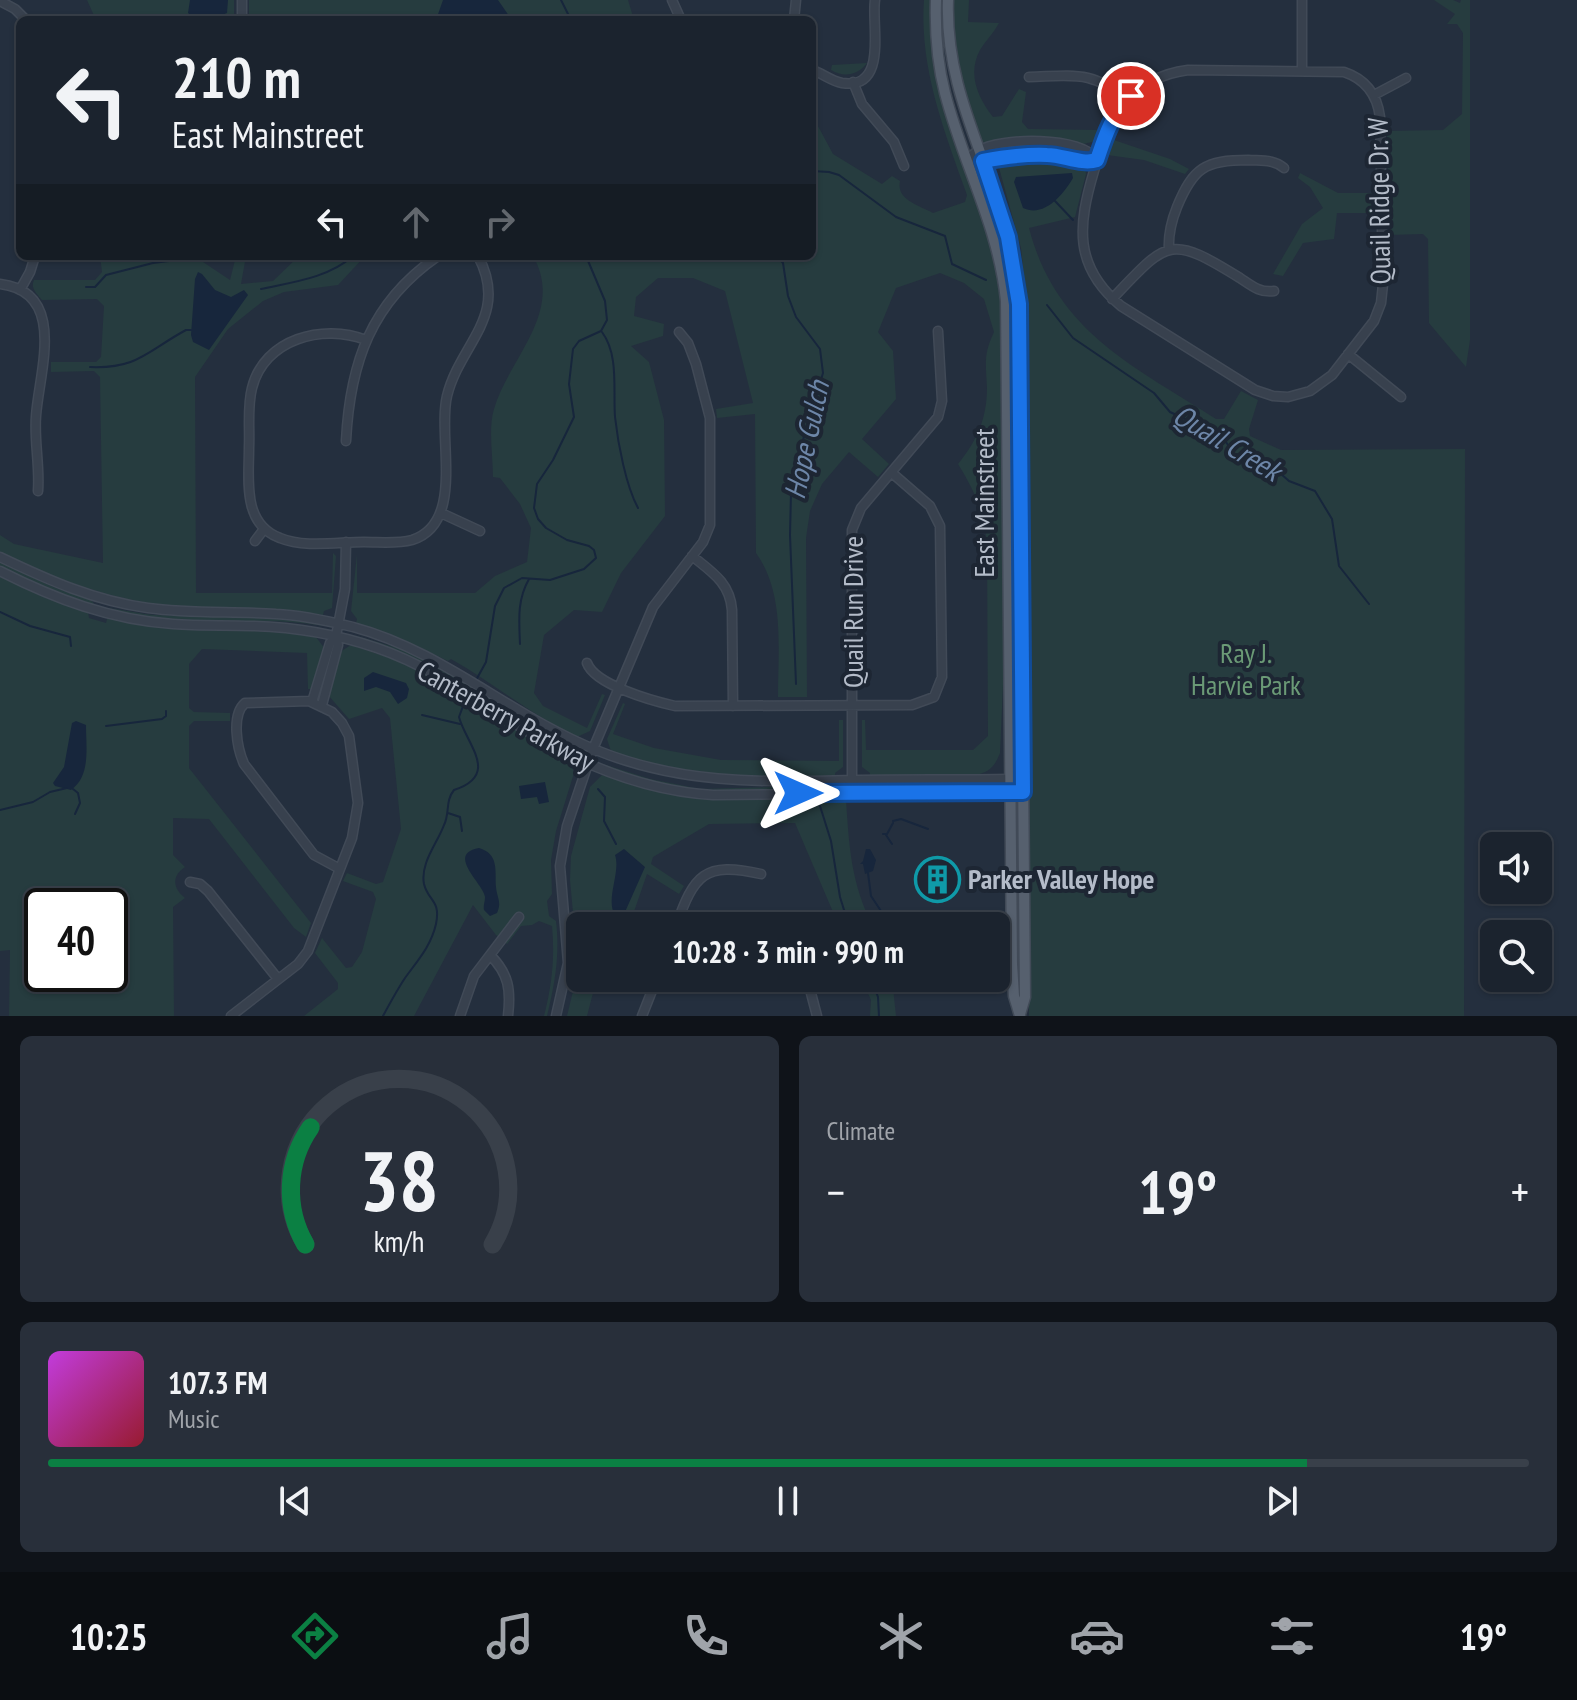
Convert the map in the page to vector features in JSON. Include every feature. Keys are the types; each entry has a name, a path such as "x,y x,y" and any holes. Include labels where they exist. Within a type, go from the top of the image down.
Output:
{"main road":[{"name":"East Mainstreet","path":"936,0 940,73 948,105 994,235 1006,306 1012,964 1014,996 1020,1016"},
{"name":"East Mainstreet","path":"948,0 955,81 1008,237 1019,304 1025,997 1020,1016"}],"street":[{"path":"816,72 838,82 853,82 867,73 875,61 875,0"},
{"path":"1302,0 1302,71"},
{"path":"0,1 22,16"},
{"name":"Quail Ridge Dr. W","path":"1112,299 1093,273 1082,241 1083,212 1107,129 1125,101 1149,83 1178,71 1348,73 1364,82 1374,95 1380,117 1383,284 1381,303 1372,324 1348,354"},
{"path":"1029,77 1094,78 1112,88 1125,101"},
{"path":"1374,95 1406,78"},
{"path":"853,82 862,104 894,142 904,166"},
{"path":"968,159 1039,155 1089,163 1097,160"},
{"path":"1169,250 1168,233 1176,211 1188,182 1201,169 1229,160 1270,161 1284,168"},
{"path":"1274,291 1259,291 1198,252 1183,249 1169,250 1147,262 1112,299 1266,395 1288,397 1310,391 1326,381 1348,354 1401,397"},
{"path":"20,290 34,260"},
{"path":"346,441 351,385 366,340 396,293 433,260"},
{"path":"366,340 340,333 298,338 275,351 259,369 250,402 249,493 253,512 264,529 277,537 291,541 413,540 431,528 441,513 445,497 446,398 453,377 481,329 487,310 488,287 479,260"},
{"path":"0,284 20,290 36,305 44,326 43,368 36,423 38,491"},
{"name":"Quail Run Drive","path":"853,780 852,530 861,508 932,427 940,412 938,331"},
{"path":"556,1016 568,963 561,852 582,779 655,603 704,540 710,522 711,430 696,364 688,343 679,332"},
{"path":"587,663 595,675 619,687 675,706 912,705 937,700 942,677 941,531 930,506 892,473"},
{"path":"441,513 480,531"},
{"path":"255,541 264,529"},
{"path":"317,703 337,654 336,636 345,589 346,542"},
{"path":"692,556 723,582 730,595 733,706"},
{"name":"Canterberry Parkway","path":"0,557 61,586 125,605 190,612 283,614 339,624 405,645 460,673 553,730 593,749 655,770 709,780 1010,779 1023,787"},
{"name":"Canterberry Parkway","path":"0,571 64,601 130,618 173,624 285,627 336,636 403,658 455,685 539,738 588,764 643,783 690,793 1010,794 1023,787"},
{"path":"231,1016 298,964 308,951 340,869 353,832 357,810 357,785 345,727 335,714 317,703 239,702 238,743 246,768 314,855 340,869"},
{"path":"798,793 808,787 849,786 853,780"},
{"path":"681,912 688,893 704,876 731,868 761,874"},
{"path":"190,882 200,884 208,891 278,979"},
{"path":"460,1016 471,981 519,917"},
{"path":"490,955 509,981 508,1016"},
{"path":"645,1015 652,992"},
{"path":"811,992 817,1016"}],"green space":[{"path":"87,0 234,0 234,16 94,16"},
{"path":"249,0 628,0 633,16 249,16"},
{"path":"924,0 931,0 932,42 993,254 1002,313 1005,639 1000,753 993,766 974,776 870,777 870,773 862,767 862,720 865,720 866,750 973,750 988,736 987,542 977,501 958,464 976,438 983,419 987,399 987,353 994,332 984,299 964,283 940,273 896,288 878,332 893,351 896,399 862,439 889,464 878,477 849,452 822,484 810,511 806,538 807,697 778,697 776,604 772,586 756,553 755,414 717,418 716,409 753,403 725,291 693,278 658,278 636,297 634,316 664,324 663,336 631,346 649,362 664,420 665,516 621,573 602,612 574,610 544,635 534,693 543,706 587,728 602,694 605,695 590,731 577,737 451,659 448,661 399,638 356,624 357,619 351,611 357,554 357,593 475,593 495,576 527,562 531,528 520,504 500,478 493,477 491,434 492,417 501,390 539,316 543,296 541,277 535,260 816,260 816,122 833,154 882,184 892,176 900,181 901,193 915,204 933,213 965,202 967,195 935,100 924,25"},
{"path":"953,0 969,0 968,22 999,23 980,50 974,68 979,94 993,117 1002,116 1019,89 1026,92 1022,122 1028,129 1099,130 1096,141 1083,144 1061,140 980,141 960,72"},
{"path":"1434,0 1460,3 1461,0 1470,0 1470,340 1466,367 1429,323 1428,239 1423,234 1389,235 1387,131 1443,130 1462,114 1463,33 1457,24 1447,24 1455,14"},
{"path":"867,63 850,74 831,70 832,65"},
{"path":"1111,139 1170,159 1189,169 1185,174 1144,160 1107,155"},
{"path":"1028,146 1067,148 1087,156 1046,151 992,155 997,149"},
{"name":"Ray J. Harvie Park","path":"1026,158 1055,159 1085,167 1075,217 1029,228 1041,264 1058,294 1078,320 1128,363 1216,419 1224,419 1241,391 1258,400 1249,429 1250,436 1281,450 1465,449 1464,1016 1029,1016 1030,778 1023,298 1026,297 1021,248 998,164"},
{"path":"1300,173 1338,193 1373,193 1374,213 1337,213 1334,239 1303,243 1283,276 1273,274 1302,224 1323,208 1310,187 1298,178"},
{"path":"100,260 200,260 230,280 235,260 245,260 241,284 273,281 295,260 361,260 338,285 284,292 263,301 228,329 195,377 196,593 332,593 333,553 336,556 332,608 324,611 323,615 146,603 82,586 0,552 0,535 14,544 103,563 100,377 94,371 51,372 51,362 96,362 101,357 104,306 97,299 42,300 33,286 34,280 95,280 102,272"},
{"path":"1014,305 1016,398 1011,399 1010,306"},
{"path":"1012,534 1017,534 1018,630 1013,630"},
{"path":"0,561 53,587 91,600 95,605 51,591 0,566"},
{"path":"0,576 46,598 88,612 89,618 106,623 107,619 111,619 162,626 316,637 325,649 314,689 308,689 307,653 202,649 189,664 189,708 194,712 230,713 230,721 194,721 189,726 189,768 311,923 306,937 294,928 209,819 173,818 173,855 185,867 177,874 175,882 185,898 173,907 174,1016 9,1016 10,950 0,951"},
{"path":"106,608 156,615 290,618 324,626 297,622 160,619"},
{"path":"354,635 414,653 577,748 510,714 421,661"},
{"path":"351,645 429,675 480,710 489,715 491,713 570,760 574,773 556,831 551,860 552,894 547,901 549,916 556,921 557,957 547,1016 544,1016 552,971 552,926 539,921 521,926 507,944 473,905 414,1016 304,1016 338,989 338,983 315,953 322,938 346,968 352,967 362,952 376,899 373,892 343,881 347,873 376,884 383,882 401,829 390,718 382,708 349,719 328,695 340,652"},
{"path":"623,703 613,734 654,748 721,760 839,761 839,720 843,720 843,767 835,773 835,777 749,776 694,771 639,760 611,751 607,739"},
{"path":"603,764 650,779 696,788 638,778"},
{"path":"602,775 693,798 846,799 850,849 867,912 833,912 795,823 709,824 653,857 651,864 684,886 679,894 647,874 634,912 573,912 571,856 590,787"},
{"path":"838,785 740,790 705,789"},
{"path":"930,785 991,785 994,788 867,790"},
{"path":"573,992 595,992 587,1016 567,1016"},
{"path":"867,992 893,992 896,1016 870,1016 871,1000"}],"water":[{"path":"190,0 228,0 227,13 218,16 192,16 188,13"},
{"path":"443,0 498,0 509,16 437,16"},
{"path":"1072,173 1069,185 1052,203 1038,210 1023,208 1014,182 1016,177"},
{"path":"198,272 215,290 231,297 244,290 248,295 209,350 193,342 191,335"},
{"path":"373,672 406,683 409,689 407,698 398,704 390,692 376,687 364,691 364,678"},
{"path":"76,721 86,725 86,760 82,777 71,790 53,783 64,767 72,723"},
{"path":"545,782 549,802 539,804 537,797 521,799 519,786"},
{"path":"479,848 490,854 495,863 499,906 497,913 490,916 484,910 483,891 466,863 465,856 469,851"},
{"path":"624,849 645,867 625,912 614,912 612,909 615,855"},
{"path":"866,849 870,849 876,860 873,871 865,874 863,864 860,864"}],"waterway":[{"path":"561,0 569,16"},
{"name":"Quail Creek","path":"816,171 839,175 896,217 945,236 952,264 986,280"},
{"path":"1055,201 1073,220"},
{"path":"86,287 95,287 106,275 177,260"},
{"path":"261,289 321,274 347,260"},
{"path":"475,682 486,662 495,606 504,588 522,578 550,580 584,569 596,558 589,546 567,540 546,528 534,508 537,484 553,460 574,417 569,384 573,349 579,341 601,331 607,320 605,301 588,260"},
{"name":"Hope Gulch","path":"780,260 796,317 820,349 823,373 791,493 796,684"},
{"name":"Quail Creek","path":"1047,305 1073,338 1154,393 1170,412 1222,436 1234,454 1264,472 1281,474 1289,481 1315,491 1332,519 1339,566 1369,604"},
{"path":"90,367 131,362 191,330"},
{"path":"602,332 613,362 620,452 638,508"},
{"path":"520,644 521,602 529,579"},
{"path":"0,612 30,626 70,637 71,646"},
{"path":"383,1016 434,932 437,910 424,884 424,869 446,821 451,794 476,776 477,758 459,717 466,698"},
{"path":"106,726 162,719 166,711"},
{"path":"422,715 460,724"},
{"path":"0,810 33,802 50,792 67,788"},
{"path":"73,789 78,793 80,803 75,814"},
{"path":"598,789 605,797 604,821 616,844"},
{"name":"Hope Gulch","path":"820,806 831,841 845,912"},
{"path":"448,813 460,817 462,831"},
{"path":"893,821 901,819 928,829"},
{"path":"883,834 887,834 893,823"},
{"path":"886,835 892,844"},
{"path":"868,873 871,896 882,912"},
{"name":"Hope Gulch","path":"876,992 879,1016"}],"place":[{"name":"Parker Valley Hope","path":"937,879"}],"route":[{"path":"798,793 1023,792 1019,304 1008,237 983,161 1039,155 1089,163 1097,160 1107,129 1117,111 1131,96"}]}
